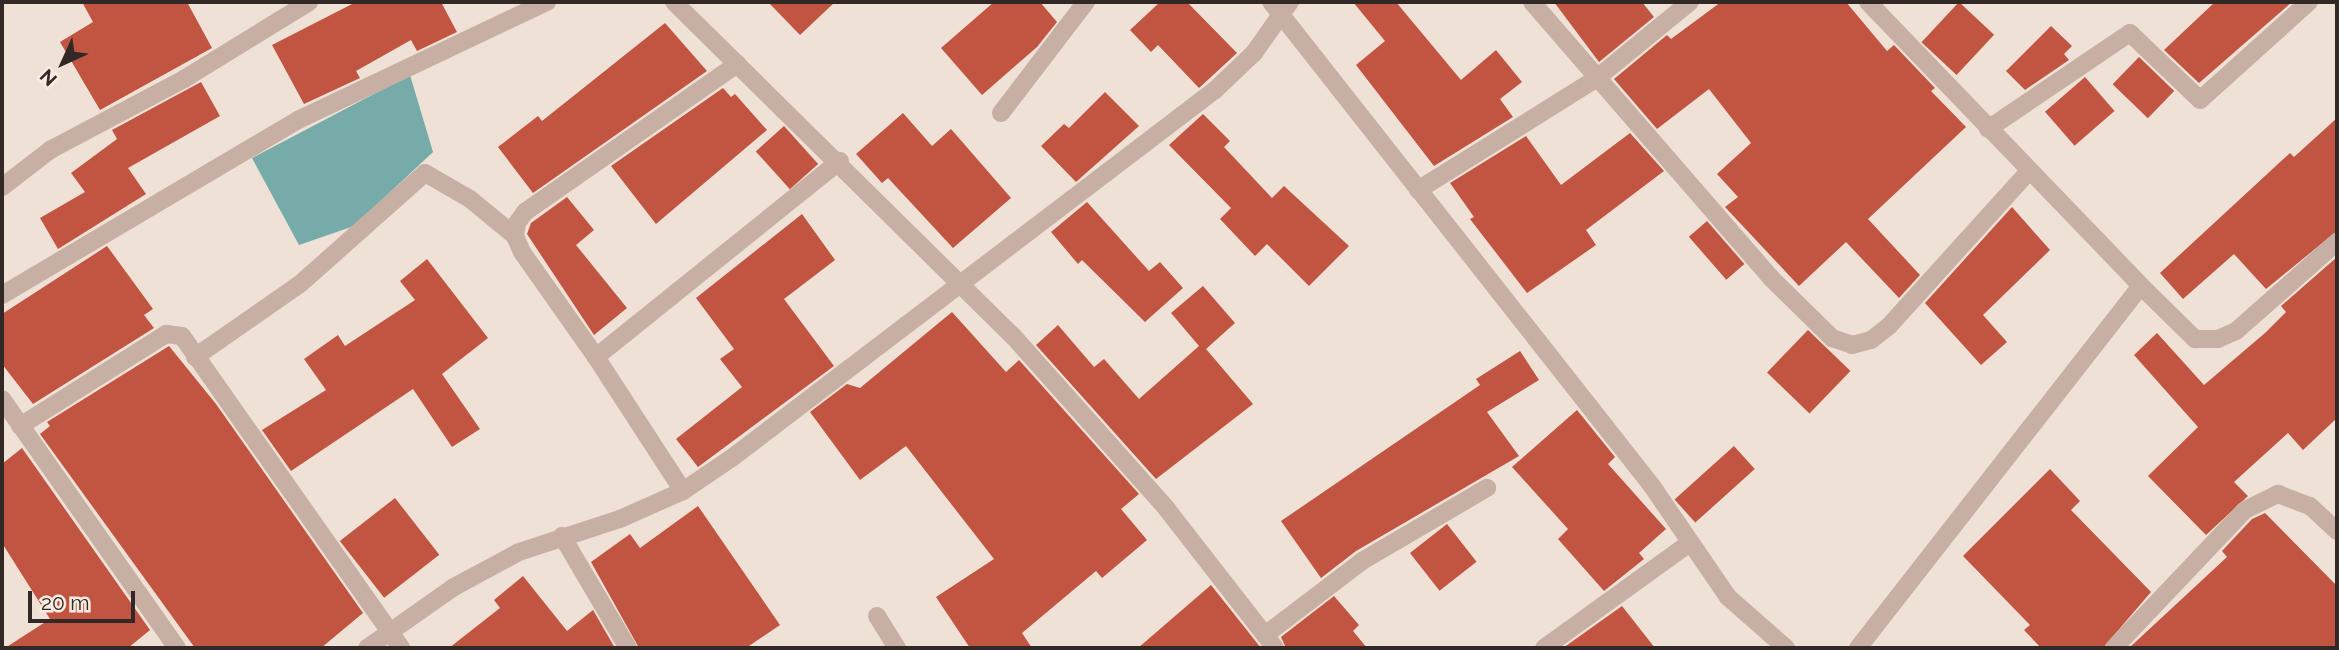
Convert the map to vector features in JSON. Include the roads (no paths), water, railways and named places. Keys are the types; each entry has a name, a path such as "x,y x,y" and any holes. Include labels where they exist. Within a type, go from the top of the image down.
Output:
{"street":[{"path":"2,187 50,150 184,79 309,2"},
{"path":"2,295 298,120 547,2"},
{"path":"674,2 840,161 964,285 1166,508 1270,642 1362,561 1487,488"},
{"path":"1000,113 1086,2"},
{"path":"1532,2 1771,278 1832,338 1852,345 1871,340 1889,326 2029,172"},
{"path":"1418,190 1597,78 1690,2"},
{"path":"1868,2 2029,172 2195,339 2218,339 2236,331 2337,242"},
{"path":"1988,128 2130,33 2200,100 2309,2"},
{"path":"367,648 465,581 519,552 620,519 683,491 964,285 1215,90 1254,53 1280,6 1418,190 1652,486 1688,544 1728,597 1786,648"},
{"path":"515,236 517,223 526,212 737,64"},
{"path":"596,357 840,161"},
{"path":"195,357 300,284 425,173 470,198 515,236 683,491"},
{"path":"1858,648 2141,286"},
{"path":"20,426 166,334 182,336 401,648"},
{"path":"2,399 177,648"},
{"path":"2114,648 2245,510 2278,495 2310,506 2337,531"},
{"path":"562,536 628,648"},
{"path":"1544,648 1688,544"},
{"path":"877,616 897,648"}],"water":[{"path":"410,75 433,152 354,226 299,245 252,158"}]}
